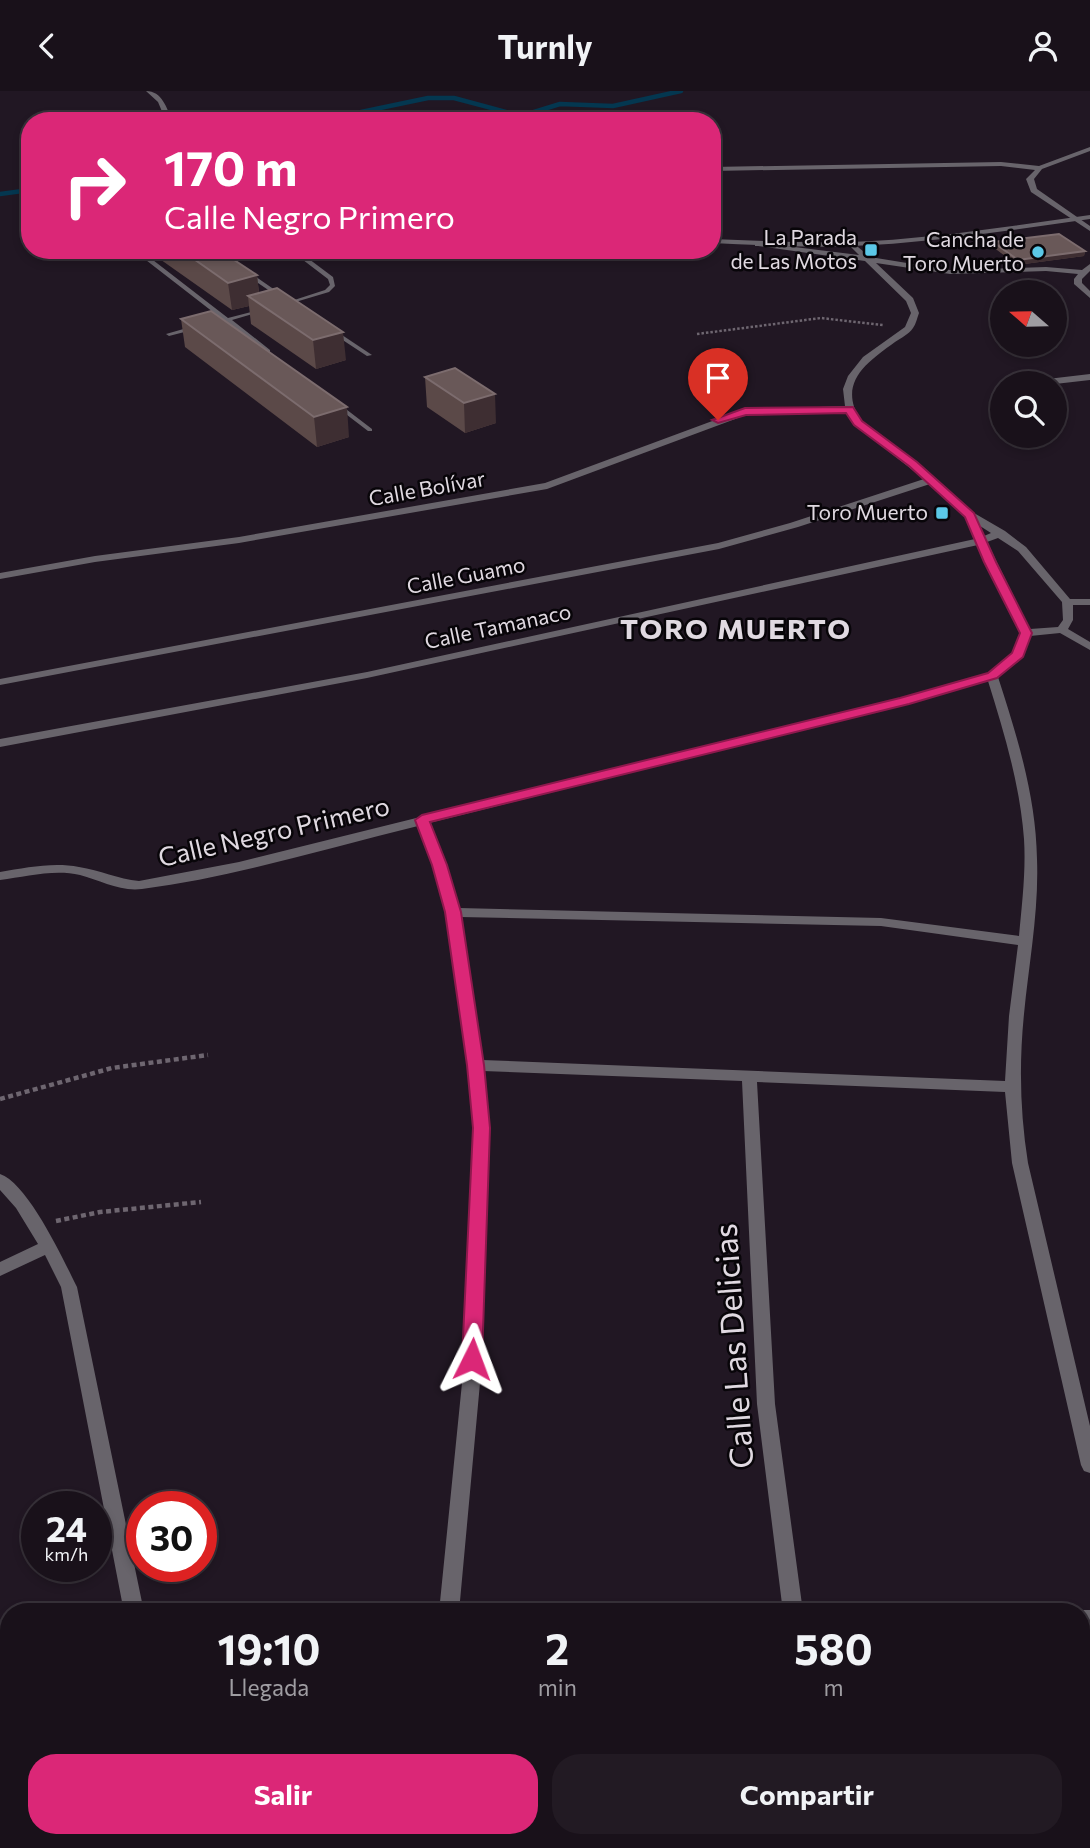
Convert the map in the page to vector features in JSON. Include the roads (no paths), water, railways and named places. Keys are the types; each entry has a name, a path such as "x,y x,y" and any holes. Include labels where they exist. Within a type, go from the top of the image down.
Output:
{"street":[{"path":"149,91 162,100 166,112"},
{"path":"721,169 1001,164 1040,168 1090,149"},
{"path":"1040,168 1030,179 1034,190 1090,229"},
{"path":"721,241 852,244 962,235 1090,216"},
{"path":"733,242 823,251 950,272 1053,269 1083,272"},
{"path":"852,244 914,307 913,320 906,330 858,368 847,389 850,409 858,423 932,480 970,515 1022,549 1067,603 1068,620 1062,630"},
{"path":"1090,266 1083,272 1078,284 1090,296"},
{"path":"1067,380 1090,377"},
{"name":"Calle Bolívar","path":"0,576 95,559 267,536 547,486 745,412 850,409"},
{"name":"Calle Guamo","path":"0,682 719,546 794,525 932,480"},
{"path":"970,515 1026,633 1062,630 1090,647"},
{"name":"Calle Tamanaco","path":"0,743 367,675 981,541 1001,533"},
{"path":"1067,603 1090,603"},
{"name":"Calle Negro Primero","path":"0,876 57,868 81,871 122,884 155,884 904,701 992,675 1018,655 1026,633"},
{"path":"992,675 1015,748 1030,832 1031,863 1013,1087 1014,1125 1020,1163 1090,1465"},
{"path":"422,820 440,865 453,912 475,1065 481,1128 471,1383 450,1603"},
{"path":"453,912 868,922 928,927 1024,941"},
{"path":"475,1065 1013,1087"},
{"name":"Calle Las Delicias","path":"749,1075 766,1404 792,1603"},
{"path":"0,1180 13,1193 49,1246 69,1287 132,1603"},
{"path":"0,1269 49,1246"}],"lane":[{"path":"148,259 271,353"},
{"path":"278,306 327,291 333,285 331,278 305,259"},
{"path":"236,265 302,310"},
{"path":"215,323 265,310"},
{"path":"169,334 204,325"},
{"path":"324,325 369,355"},
{"path":"326,396 370,430"}],"waterway":[{"path":"534,112 560,104 613,106 681,91"},
{"path":"361,112 428,98 454,98 506,112"},
{"path":"0,194 21,191"}],"place":[{"name":"La Parada de Las Motos","path":"871,250"},
{"name":"Cancha de Toro Muerto","path":"1038,252"},
{"name":"Toro Muerto","path":"942,513"}],"district":[{"name":"TORO MUERTO","path":"736,629"}]}
